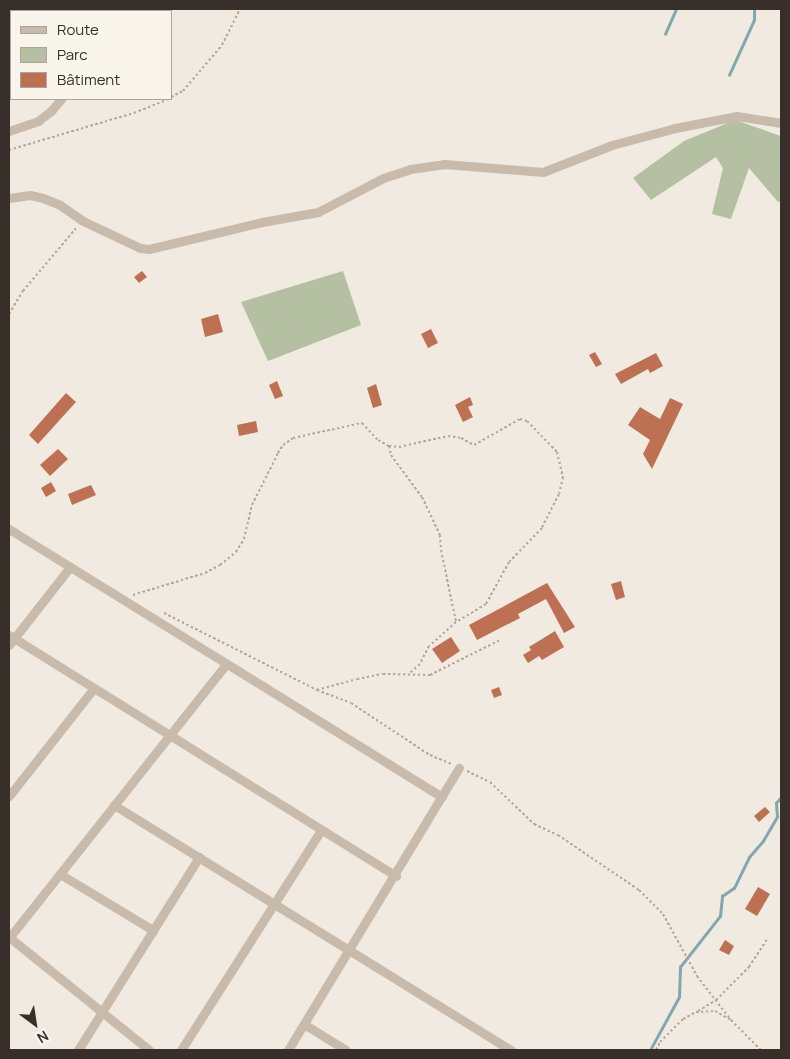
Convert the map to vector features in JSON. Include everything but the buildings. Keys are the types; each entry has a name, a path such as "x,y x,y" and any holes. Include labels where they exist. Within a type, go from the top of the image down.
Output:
{"street":[{"path":"9,131 38,121 51,111 60,100"},
{"path":"9,198 30,195 44,198 60,205 83,221 140,248 149,249 262,222 318,212 383,178 410,169 444,164 543,172 612,145 676,128 737,116 781,123"},
{"path":"9,529 442,797"},
{"path":"70,567 10,639 94,688 396,876"},
{"path":"149,1050 9,938 226,664"},
{"path":"9,796 94,688"},
{"path":"288,1050 396,876 459,768"},
{"path":"114,804 511,1050"},
{"path":"181,1050 322,830"},
{"path":"78,1050 199,857"},
{"path":"60,874 153,930"},
{"path":"304,1024 346,1050"}],"path":[{"path":"172,97 183,92 222,45 240,9"},
{"path":"9,150 134,112 165,100"},
{"path":"9,314 23,291 61,244 83,221"},
{"path":"121,599 205,573 220,565 236,552 244,540 252,505 278,453 283,445 293,438 362,423 378,440 389,446 399,447 448,436 461,438 474,444 520,419 527,420 557,452 563,477 559,494 542,528 509,562 486,604 456,622 429,646 420,664 410,674"},
{"path":"389,446 391,455 422,498 440,535 441,550 456,622"},
{"path":"317,690 383,674 430,675 500,640"},
{"path":"656,1050 660,1042 683,1019 716,1000 749,967 767,939"},
{"path":"696,1012 715,1011 731,1020 761,1050"}],"green space":[{"path":"735,120 781,136 781,201 778,202 749,168 731,219 712,214 723,168 716,157 651,200 633,178 684,141"},
{"path":"343,271 361,325 268,361 241,302"}],"waterway":[{"path":"665,34 676,9"},
{"path":"729,75 754,20 754,9"},
{"path":"650,1050 679,997 680,967 720,916 722,896 734,888 749,857 763,841 777,817 776,803 781,797"}]}
